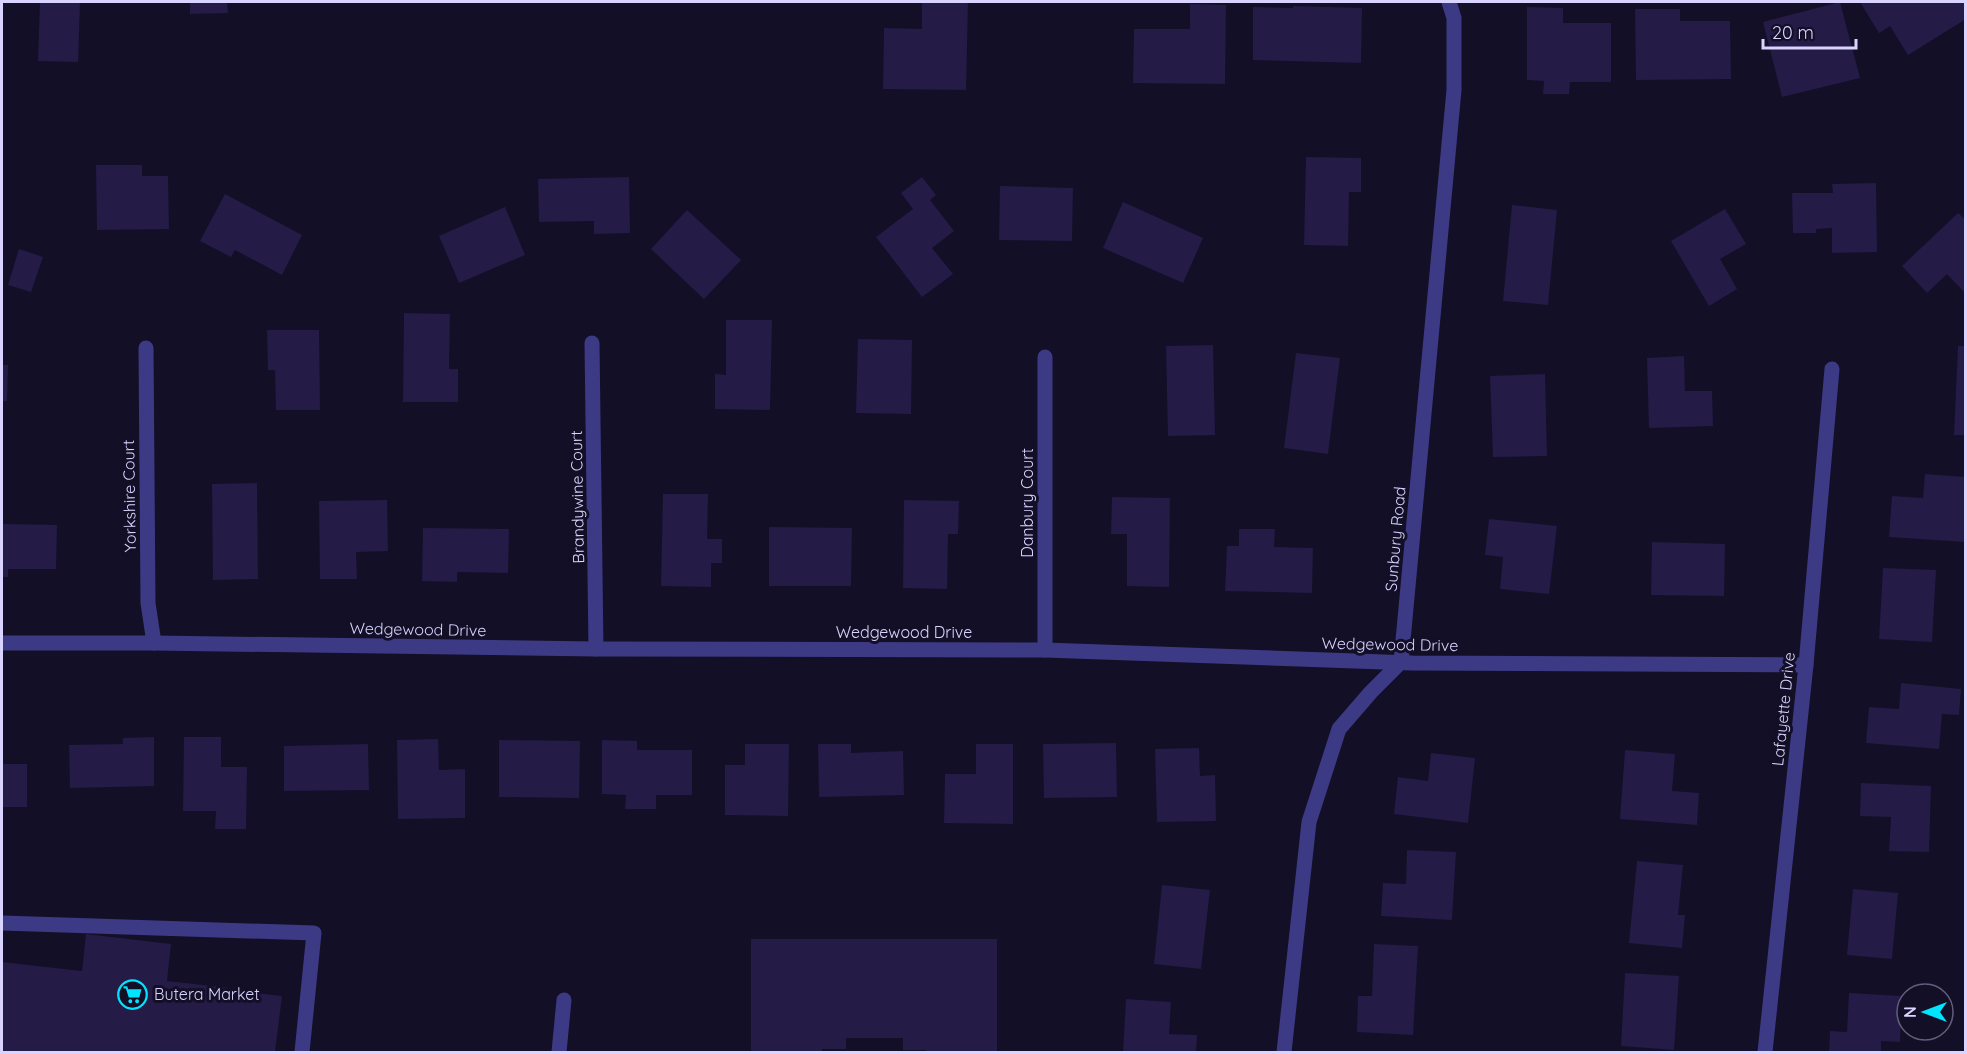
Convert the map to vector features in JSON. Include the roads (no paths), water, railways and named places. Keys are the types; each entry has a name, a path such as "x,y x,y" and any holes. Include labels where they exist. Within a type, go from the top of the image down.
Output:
{"street":[{"name":"Sunbury Road","path":"1401,662 1453,100 1454,18 1449,2"},
{"name":"Brandywine Court","path":"592,343 596,649"},
{"name":"Yorkshire Court","path":"146,348 148,603 154,643"},
{"name":"Danbury Court","path":"1045,357 1045,650"},
{"name":"Lafayette Drive","path":"1765,1053 1806,665 1832,369"},
{"name":"Wedgewood Drive","path":"2,644 154,643 596,649 1045,650 1401,662 1806,665"},
{"path":"1284,1053 1309,822 1340,729 1371,692 1401,662"},
{"path":"2,923 314,933 302,1053"},
{"path":"559,1053 564,1000"}],"place":[{"name":"Butera Market","path":"133,994"}]}
